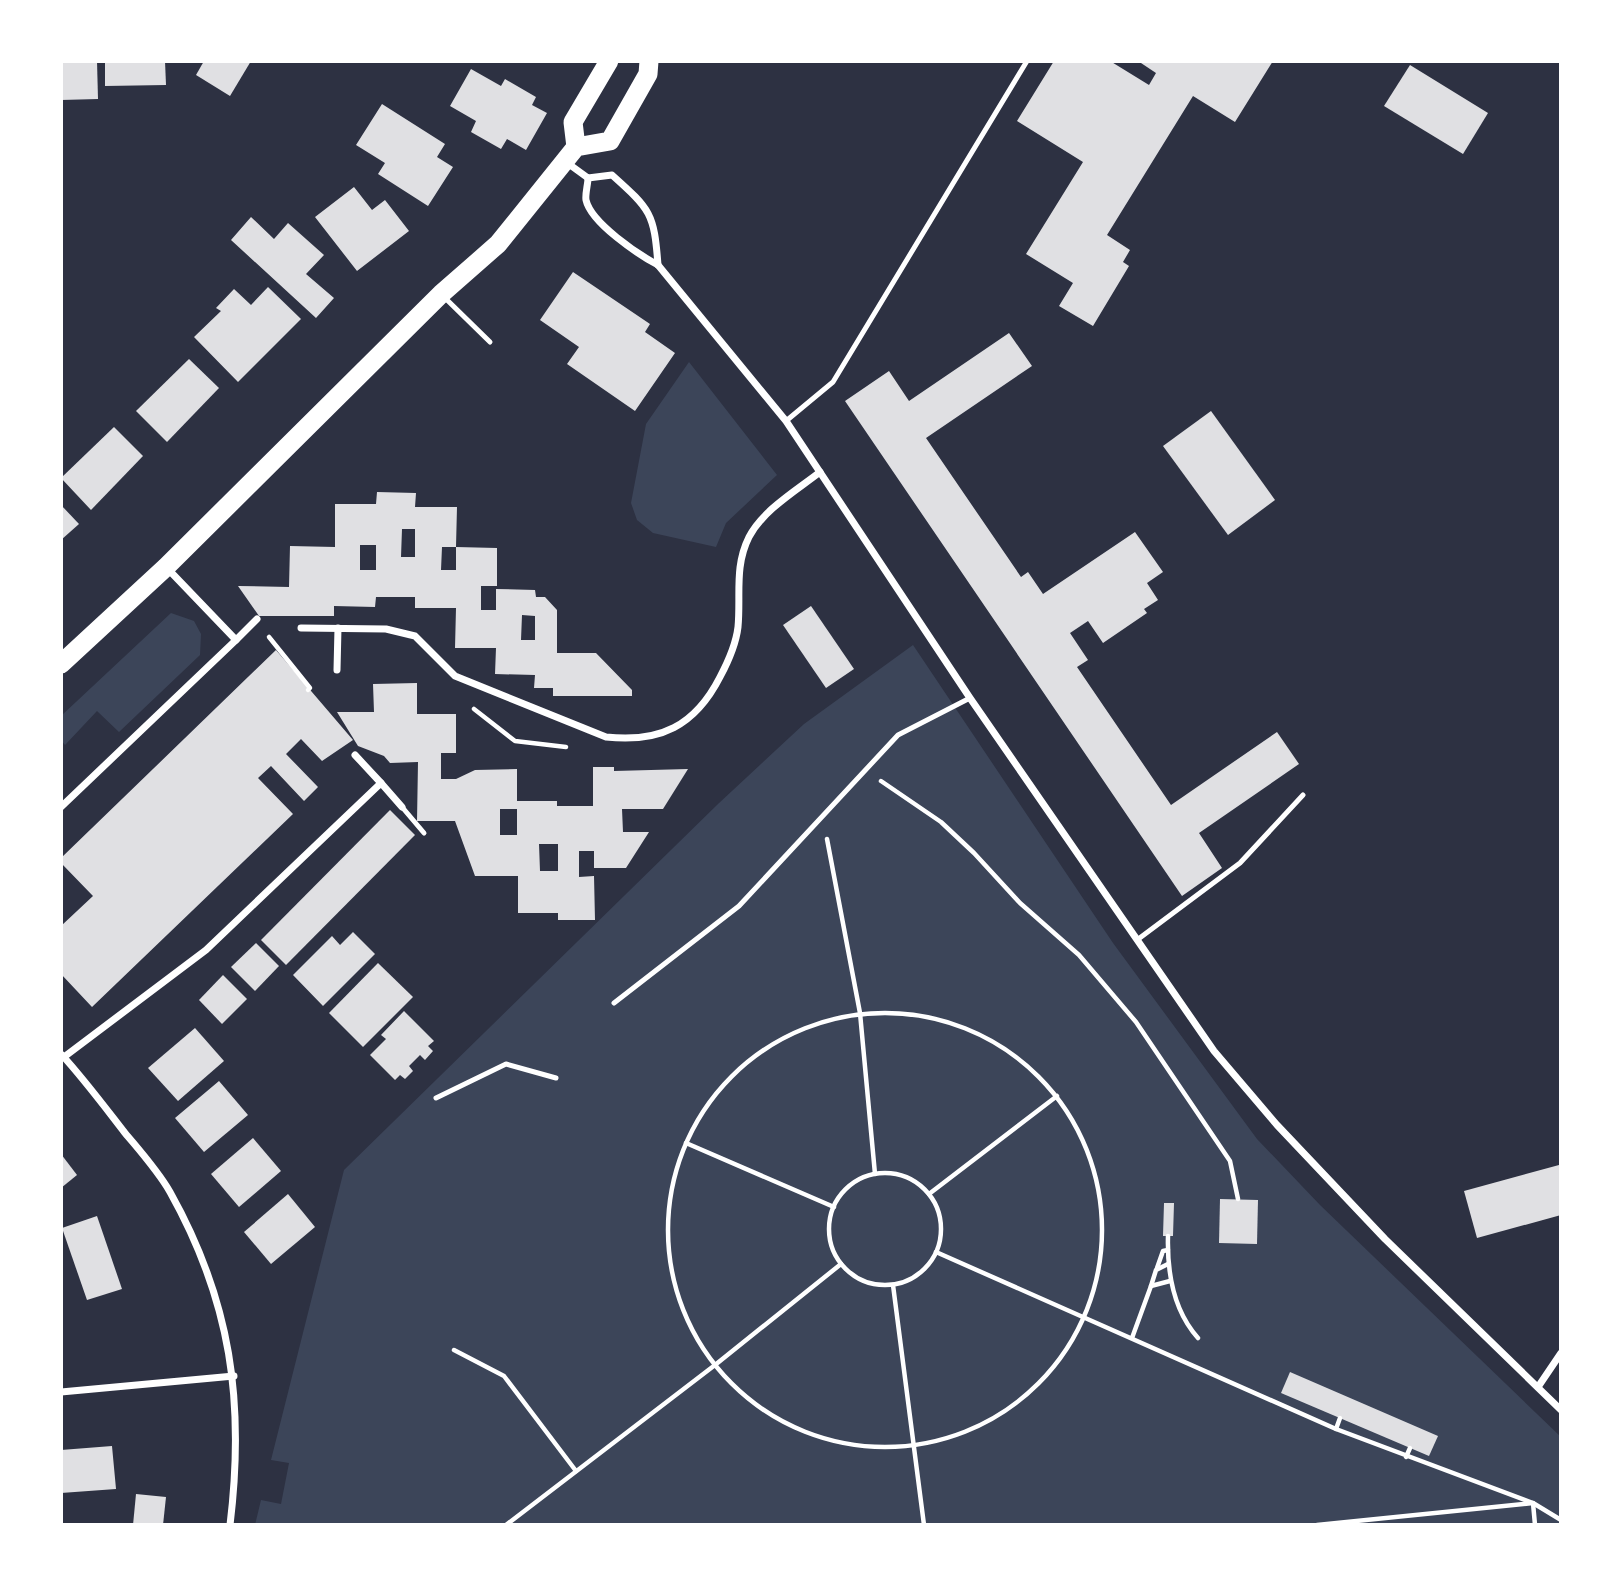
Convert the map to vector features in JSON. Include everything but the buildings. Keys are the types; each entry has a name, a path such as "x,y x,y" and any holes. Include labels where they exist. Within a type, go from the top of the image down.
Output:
{"highway":[{"path":"571,154 573,121 609,61"},
{"path":"61,664 166,567 441,294 498,244 571,154 610,141 648,74 649,61"}],"street":[{"path":"571,154 588,178 586,201 595,215 634,253 658,265 786,422 970,698 1214,1051 1277,1125 1385,1239 1561,1410"},
{"path":"588,178 612,175 644,204 655,225 658,265"},
{"path":"301,628 386,629 415,636 433,658 455,676 606,737 631,739 672,729 693,717 713,692 729,660 738,629 738,564 750,534 776,506 820,472"},
{"path":"166,567 236,640"},
{"path":"61,807 257,619"},
{"path":"337,670 338,628"},
{"path":"355,755 402,807"},
{"path":"230,1525 237,1448 234,1376 222,1316 196,1245 169,1190 62,1055 206,950 381,783"},
{"path":"1538,1387 1561,1353"},
{"path":"61,1392 234,1376"}],"lane":[{"path":"786,422 834,382 1027,61"},
{"path":"441,294 490,342"},
{"path":"614,1003 739,906 898,736 970,698"},
{"path":"1136,940 1240,863 1303,795"},
{"path":"402,807 424,833"},
{"path":"436,1098 506,1064 556,1078"}],"path":[{"path":"282,652 310,688 308,690"},
{"path":"867,769 941,822 1020,903 1079,955 1112,993 1136,1022 1230,1161 1238,1199"},
{"path":"823,817 860,1013 875,1174"},
{"path":"860,1013 913,1014 941,1019 982,1035 1025,1063 1057,1096 1083,1140 1099,1189 1102,1234 1095,1287 1085,1316 1064,1353 1036,1387 998,1416 946,1439 914,1446 866,1447 828,1440 788,1425 744,1396 715,1365 689,1324 675,1285 668,1244 669,1208 685,1143 715,1094 736,1071 765,1048 795,1031 830,1019 860,1013"},
{"path":"929,1194 1057,1096"},
{"path":"685,1143 834,1207"},
{"path":"875,1174 899,1175 911,1180 929,1194 941,1224 936,1252 917,1276 893,1285 871,1284 841,1264 831,1246 829,1231 834,1207 847,1188 875,1174"},
{"path":"1168,1236 1170,1281 1178,1307 1198,1338"},
{"path":"1132,1338 1163,1251 1168,1251"},
{"path":"936,1252 1336,1429 1533,1503 1561,1520"},
{"path":"506,1525 715,1365 841,1264"},
{"path":"1157,1270 1168,1264"},
{"path":"1151,1286 1170,1281"},
{"path":"893,1285 924,1525"},
{"path":"454,1350 503,1376 576,1471"},
{"path":"1336,1429 1340,1418"},
{"path":"1406,1457 1410,1447"},
{"path":"1317,1525 1533,1503"},
{"path":"1533,1503 1535,1525"}],"shaded area":[{"path":"689,362 777,475 726,523 716,547 653,533 637,520 631,503 646,424"},
{"path":"171,613 194,621 201,634 200,655 119,732 97,711 65,745 61,740 61,716"},
{"path":"913,645 1113,943 1257,1139 1320,1205 1561,1437 1561,1525 255,1525 261,1500 281,1504 289,1463 271,1460 344,1170 718,804 804,724"}]}
